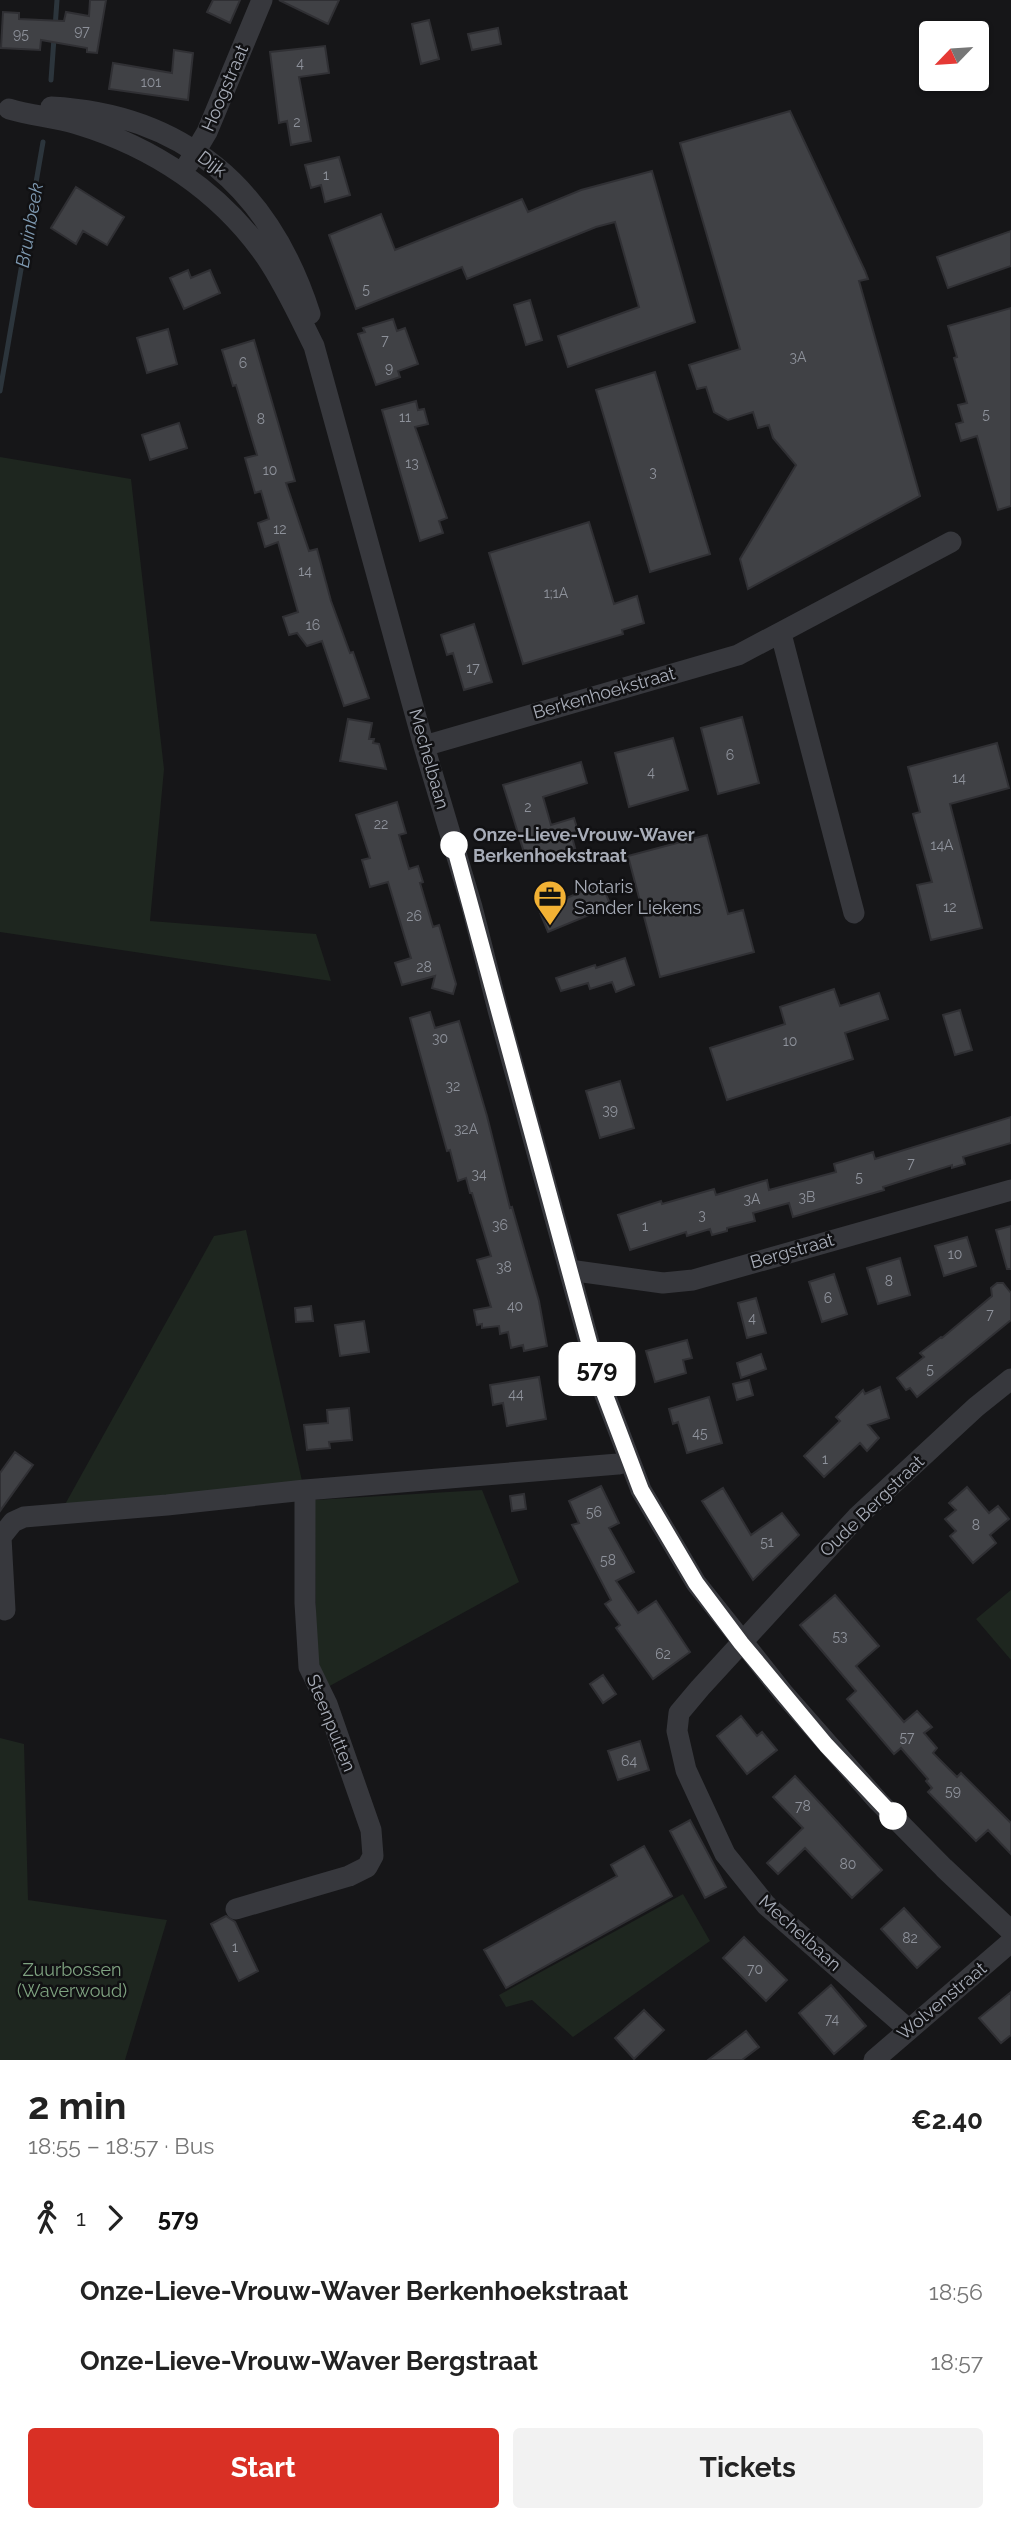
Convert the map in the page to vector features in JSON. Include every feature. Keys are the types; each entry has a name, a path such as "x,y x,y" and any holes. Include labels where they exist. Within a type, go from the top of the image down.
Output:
{"street":[{"name":"Hoogstraat","path":"182,172 196,152 262,0"},
{"name":"Dijk","path":"5,109 27,106 89,110 130,121 196,152 230,178 278,237 303,292 310,315 314,346"},
{"name":"Dijk","path":"5,109 75,123 99,131 134,145 182,172"},
{"name":"Mechelbaan","path":"182,172 219,203 258,247 280,279 314,346 472,907 599,1379 641,1490 696,1583 741,1643 826,1745 944,1868 1011,1931"},
{"name":"Berkenhoekstraat","path":"425,746 738,654 951,542"},
{"path":"780,634 854,912"},
{"name":"Bergstraat","path":"569,1270 663,1283 692,1280 1011,1190"},
{"name":"Oude Bergstraat","path":"741,1643 857,1517 976,1407 1011,1379"},
{"path":"5,1610 1,1537 13,1522 24,1517 629,1461"},
{"name":"Steenputten","path":"236,1909 349,1877 367,1867 373,1856 371,1830 327,1704 309,1667 305,1603 305,1490"},
{"name":"Mechelbaan","path":"741,1643 679,1713 677,1731 686,1770 725,1854 766,1905 908,2029"},
{"name":"Wolvenstraat","path":"874,2060 1011,1942"}],"green space":[{"path":"0,457 131,479 164,769 150,921 316,934 331,981 0,932"},
{"path":"246,1230 302,1481 63,1508 214,1236"},
{"path":"482,1490 519,1582 326,1688 316,1654 315,1500"},
{"path":"1011,1590 1011,1660 976,1619"},
{"name":"Zuurbossen (Waverwoud)","path":"0,1738 24,1744 28,1900 167,1920 125,2060 0,2060"},
{"path":"683,1894 710,1941 573,2037 532,2000 506,2007 499,1995"}],"building":[{"path":"90,0 106,0 97,53 87,52 87,48 41,40 40,50 1,48 3,12 19,13 19,19 64,21 66,12 89,16"},
{"path":"213,0 240,0 230,23 207,12"},
{"path":"279,0 339,0 328,24"},
{"path":"429,20 439,59 421,64 412,24"},
{"path":"498,28 501,44 472,50 468,34"},
{"path":"325,46 329,73 299,77 311,141 291,145 287,121 279,123 270,52"},
{"path":"174,50 193,53 188,100 109,89 113,63 172,73"},
{"path":"790,111 868,279 859,281 920,496 748,589 740,559 796,465 773,438 769,425 758,428 753,412 728,420 714,412 706,387 697,389 689,365 740,349 680,143"},
{"path":"339,157 350,195 325,202 321,185 311,188 305,165"},
{"path":"652,171 695,322 568,367 558,336 639,307 615,222 596,227 467,279 462,267 356,309 329,235 381,214 395,250 522,199 528,212 581,190"},
{"path":"76,187 124,217 107,245 83,231 76,244 51,228"},
{"path":"1011,231 1011,266 948,288 937,257"},
{"path":"188,270 191,278 210,270 220,293 184,309 170,278"},
{"path":"530,300 542,340 526,345 514,305"},
{"path":"1011,308 1011,506 998,510 977,436 961,441 956,424 963,422 958,405 967,403 948,326"},
{"path":"393,319 397,331 405,328 418,364 398,371 400,377 376,385 358,334 365,332 363,328"},
{"path":"168,329 177,364 147,373 137,338"},
{"path":"254,340 295,481 286,483 309,551 317,549 331,601 369,698 344,706 322,641 307,646 297,633 289,635 283,617 298,612 278,542 265,547 258,523 269,519 261,491 255,493 245,458 257,455 236,385 233,386 222,350"},
{"path":"655,372 710,554 650,572 596,390"},
{"path":"416,401 418,410 424,409 428,424 415,427 447,518 439,521 443,533 420,541 382,410"},
{"path":"179,423 187,448 150,460 142,435"},
{"path":"589,522 614,604 637,596 644,623 622,630 623,634 523,664 489,553"},
{"path":"474,624 492,682 464,690 453,653 447,655 441,635"},
{"path":"742,717 759,783 718,794 701,728"},
{"path":"348,719 372,723 369,739 374,739 373,743 379,744 386,769 340,761"},
{"path":"673,738 688,790 629,807 615,753"},
{"path":"997,743 1009,788 950,804 982,928 931,940 917,885 932,882 913,814 920,812 908,767"},
{"path":"581,762 587,783 543,797 551,825 574,818 578,831 571,833 575,848 527,862 503,785"},
{"path":"397,802 406,833 399,835 409,869 418,866 423,882 420,883 433,927 439,925 456,984 453,994 432,988 435,976 402,985 395,963 411,958 388,882 370,887 362,860 370,858 356,815"},
{"path":"707,835 728,914 743,910 754,952 660,977 628,856"},
{"path":"601,883 611,906 548,932 539,910"},
{"path":"625,958 634,985 616,992 612,982 590,989 588,983 561,991 556,978"},
{"path":"834,989 840,1006 879,993 888,1019 845,1033 853,1059 727,1100 710,1048 785,1024 780,1007"},
{"path":"960,1010 972,1050 955,1055 943,1015"},
{"path":"430,1012 435,1028 459,1021 510,1208 512,1207 539,1301 547,1346 524,1351 523,1345 511,1348 508,1332 500,1334 499,1326 482,1328 482,1324 477,1325 474,1310 491,1307 477,1260 491,1256 466,1178 458,1181 450,1150 447,1151 410,1018"},
{"path":"620,1081 634,1128 600,1138 586,1091"},
{"path":"1011,1117 1011,1143 963,1157 965,1164 952,1168 952,1165 883,1187 884,1190 793,1217 789,1203 753,1213 755,1221 727,1228 727,1231 712,1235 710,1229 687,1236 686,1232 630,1250 618,1215 661,1201 662,1204 714,1189 716,1195 767,1180 769,1190 836,1172 834,1164 873,1152 875,1159"},
{"path":"1011,1226 1011,1269 1007,1269 996,1230"},
{"path":"967,1237 976,1266 944,1276 935,1246"},
{"path":"900,1258 910,1295 878,1304 867,1268"},
{"path":"834,1274 847,1314 822,1322 809,1282"},
{"path":"997,1283 1003,1283 1011,1293 1011,1320 917,1397 910,1388 906,1390 897,1378 924,1357 920,1353 992,1296 991,1288"},
{"path":"756,1298 766,1333 747,1338 738,1303"},
{"path":"311,1306 313,1321 296,1322 295,1308"},
{"path":"364,1321 369,1352 340,1356 335,1325"},
{"path":"687,1340 692,1358 683,1360 686,1373 655,1382 646,1351"},
{"path":"761,1354 766,1369 741,1378 737,1363"},
{"path":"539,1377 546,1419 507,1426 503,1403 493,1405 490,1385"},
{"path":"749,1380 753,1395 737,1400 733,1384"},
{"path":"880,1387 889,1418 868,1425 879,1438 867,1451 860,1443 824,1477 804,1456 840,1421 836,1417 863,1390 865,1394"},
{"path":"709,1397 722,1443 687,1453 678,1422 673,1424 669,1409"},
{"path":"349,1408 352,1440 329,1442 330,1448 307,1450 304,1425 328,1423 327,1410"},
{"path":"15,1452 33,1465 0,1511 0,1473"},
{"path":"601,1486 619,1523 609,1528 634,1572 616,1581 638,1613 656,1601 690,1652 653,1679 616,1628 620,1625 605,1604 611,1600 572,1525 579,1523 569,1501"},
{"path":"967,1487 989,1513 998,1506 1009,1519 990,1535 996,1543 973,1563 950,1536 956,1531 945,1519 956,1510 949,1503"},
{"path":"723,1488 751,1535 782,1513 799,1535 753,1580 702,1501"},
{"path":"524,1494 526,1509 512,1511 510,1496"},
{"path":"835,1595 879,1646 856,1666 904,1722 917,1711 932,1727 924,1733 937,1748 933,1753 957,1777 961,1773 1011,1823 1011,1854 988,1830 976,1841 928,1792 932,1788 926,1781 928,1779 901,1748 894,1754 847,1699 856,1691 800,1625"},
{"path":"603,1675 616,1694 603,1703 590,1684"},
{"path":"741,1716 757,1736 762,1732 777,1750 747,1774 717,1736"},
{"path":"640,1741 649,1770 618,1780 608,1751"},
{"path":"795,1776 882,1870 852,1898 805,1848 778,1874 767,1863 803,1828 773,1797"},
{"path":"690,1820 726,1887 705,1898 670,1831"},
{"path":"644,1846 672,1896 506,1988 484,1950 617,1876 611,1865"},
{"path":"904,1908 940,1947 917,1968 881,1929"},
{"path":"226,1916 235,1922 258,1971 239,1981 211,1924"},
{"path":"744,1937 787,1980 766,2001 723,1958"},
{"path":"831,1985 866,2026 834,2054 799,2013"},
{"path":"1011,1992 1011,2035 1001,2043 979,2018"},
{"path":"644,2010 664,2030 634,2059 615,2038"},
{"path":"746,2031 759,2047 742,2060 708,2060"}],"waterway":[{"name":"Bruinbeek","path":"55,28 57,0"},
{"name":"Bruinbeek","path":"51,80 54,38"},
{"name":"Bruinbeek","path":"0,391 43,142"}],"bus line":[{"name":"579","path":"454,845 599,1379 641,1490 696,1583 741,1643 826,1745 893,1816"}],"place":[{"name":"Onze-Lieve-Vrouw-Waver Berkenhoekstraat","path":"454,845"},
{"name":"Notaris Sander Liekens","path":"550,927"}]}
